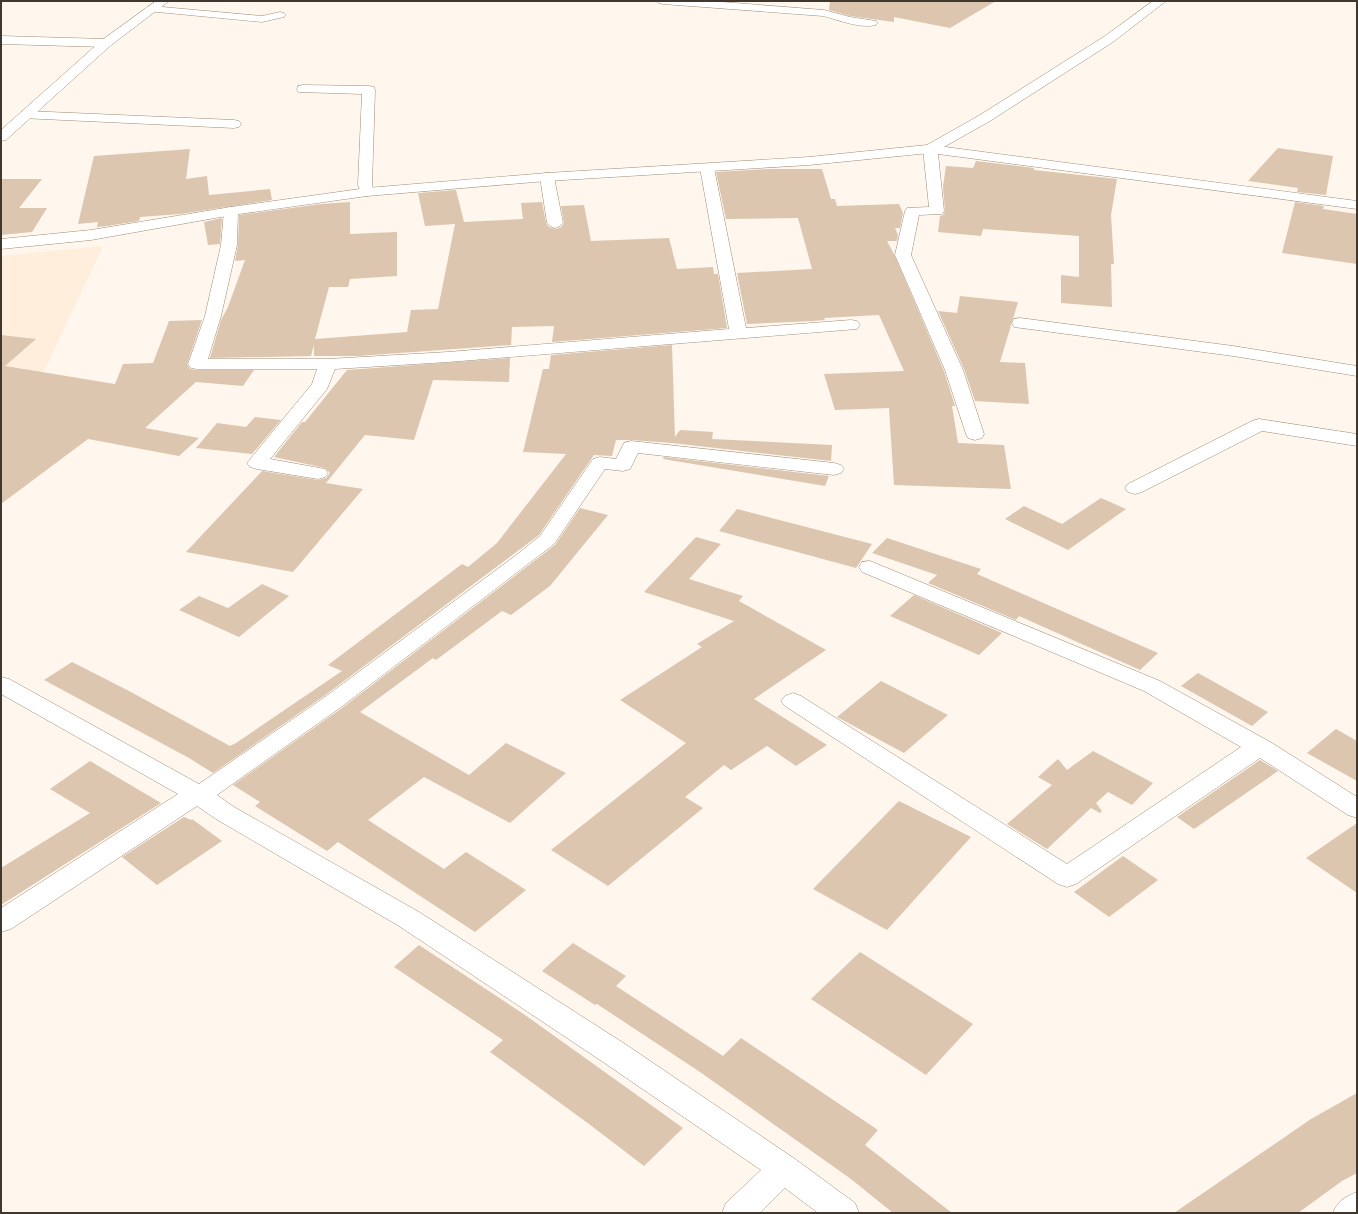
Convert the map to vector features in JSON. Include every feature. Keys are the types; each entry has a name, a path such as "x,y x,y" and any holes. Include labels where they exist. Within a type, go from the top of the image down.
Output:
{"street":[{"path":"1,137 106,43 163,1"},
{"path":"663,1 824,13 849,20 872,23"},
{"path":"930,149 985,118 1103,43 1160,1"},
{"path":"151,9 262,19 280,14"},
{"path":"1,40 106,43"},
{"path":"303,90 369,90 365,185 367,192"},
{"path":"26,115 234,124"},
{"path":"930,149 937,211 912,211 904,255 954,370 975,434"},
{"path":"1,244 91,235 231,211 367,192 547,177 809,161 930,149 1357,205"},
{"path":"707,168 738,333"},
{"path":"547,177 555,223"},
{"path":"231,211 229,245 215,308 197,364 328,364 448,357 851,325"},
{"path":"1020,323 1226,350 1357,371"},
{"path":"318,473 257,463 321,385 328,364"},
{"path":"1135,488 1259,425 1357,440"},
{"path":"1,922 198,795 333,702 522,560 547,540 600,463 623,465 630,447 834,469"},
{"path":"870,567 1152,686 1259,747 1357,809"},
{"path":"1,684 198,795 225,813 409,919 614,1053 784,1169 842,1213"},
{"path":"793,701 1067,877 1259,747"},
{"path":"738,1213 784,1169"},
{"path":"1349,1213 1357,1207"}],"shaded area":[{"path":"103,246 42,375 1,388 1,256"}],"building":[{"path":"830,1 996,1 950,28 894,17 894,22 850,16 829,10"},
{"path":"1278,148 1333,156 1326,195 1297,192 1298,188 1248,181"},
{"path":"190,149 186,179 207,176 209,195 270,189 272,200 180,214 140,217 139,221 107,226 97,227 98,222 78,224 94,156"},
{"path":"976,161 1034,168 1034,170 1117,179 1111,215 1114,264 1111,264 1112,307 1061,303 1061,275 1079,277 1079,236 983,229 981,236 938,232 940,216 943,215 945,211 943,187 946,166 973,168"},
{"path":"769,169 822,169 831,199 835,199 837,206 899,204 903,213 900,228 895,228 898,235 897,241 887,241 944,371 955,406 952,406 958,443 1004,445 1011,489 894,485 889,408 835,410 824,374 904,371 879,315 824,318 825,320 813,321 747,324 737,273 812,269 798,218 726,219 716,172"},
{"path":"1,179 42,179 19,208 47,208 32,232 1,235"},
{"path":"456,190 464,222 523,219 521,203 542,202 546,223 549,227 556,229 561,227 564,223 561,206 584,205 591,241 669,238 677,269 713,267 714,274 718,274 727,328 552,342 554,326 512,327 511,345 358,356 314,356 314,345 311,356 210,358 221,320 228,307 245,260 235,261 238,245 239,215 321,204 350,202 350,234 397,232 397,276 350,279 348,287 329,287 315,339 407,332 411,310 438,309 455,224 425,226 418,193"},
{"path":"1295,202 1324,206 1323,209 1357,214 1357,264 1282,253"},
{"path":"222,218 220,244 208,245 204,222"},
{"path":"960,296 1018,302 1000,362 1025,363 1029,404 975,401 964,369 938,311 957,313"},
{"path":"202,320 187,364 190,369 254,370 243,386 196,382 145,428 199,438 179,456 88,439 1,504 1,335 36,339 5,366 115,384 123,364 153,363 169,321"},
{"path":"672,345 675,437 680,430 713,432 712,439 832,445 831,461 672,443 616,440 612,456 594,455 539,535 324,696 213,773 189,758 44,680 72,662 230,746 236,743 342,671 328,665 462,564 468,567 497,543 566,454 523,452 543,369 549,369 551,355"},
{"path":"510,358 509,382 433,380 414,440 365,435 326,483 363,489 293,572 186,552 262,471 318,480 326,478 330,473 325,468 274,457 302,422 305,422 347,370"},
{"path":"255,417 281,420 252,454 196,448 217,423 246,427"},
{"path":"664,457 829,476 825,486 663,459"},
{"path":"1101,498 1126,509 1068,550 1005,519 1024,506 1062,524"},
{"path":"580,508 608,515 550,586 511,615 502,611 436,660 433,658 360,712 469,775 506,743 566,773 510,823 424,777 368,820 444,869 466,852 526,890 475,932 338,842 327,851 255,806 260,802 233,785 342,708 555,545"},
{"path":"737,509 872,544 856,568 719,531"},
{"path":"696,537 721,544 689,579 743,596 739,601 826,650 754,699 827,745 796,766 767,746 731,770 724,765 685,797 703,808 608,886 551,850 686,743 620,700 702,647 697,644 734,621 644,592"},
{"path":"887,538 981,569 977,574 1158,653 1140,670 1019,616 1016,620 928,583 937,575 872,553"},
{"path":"262,584 289,596 239,637 179,610 199,596 228,608"},
{"path":"914,595 1002,633 979,655 890,616"},
{"path":"1198,673 1268,712 1252,726 1181,686"},
{"path":"881,681 948,715 904,753 837,717"},
{"path":"1336,729 1357,741 1357,781 1307,753"},
{"path":"1093,751 1153,783 1132,805 1108,792 1096,803 1102,811 1100,813 1091,808 1047,849 1007,824 1052,785 1038,777 1058,759 1067,770"},
{"path":"1260,760 1278,771 1194,829 1177,817"},
{"path":"90,761 161,803 1,905 1,868 90,813 50,789"},
{"path":"899,801 971,837 887,930 813,889"},
{"path":"184,817 191,820 192,819 222,841 157,885 122,857"},
{"path":"1357,823 1357,893 1306,858"},
{"path":"1123,856 1158,880 1109,917 1074,892"},
{"path":"573,943 626,976 616,986 723,1056 741,1038 878,1130 865,1145 952,1213 893,1213 851,1179 700,1072 597,1004 595,1005 542,971"},
{"path":"419,945 525,1015 683,1128 644,1166 490,1052 503,1040 394,967"},
{"path":"860,952 973,1024 926,1075 811,999"},
{"path":"1357,1093 1357,1173 1342,1181 1298,1213 1174,1213 1311,1119"}]}
